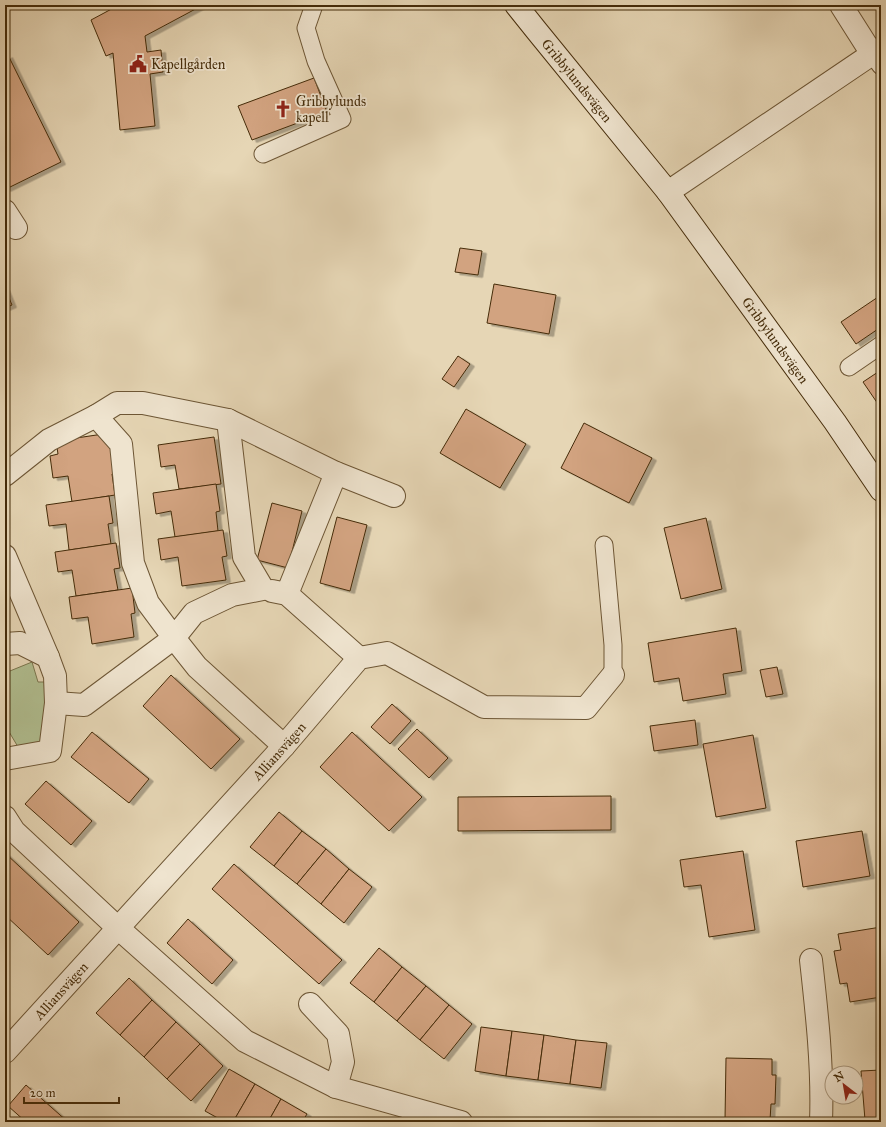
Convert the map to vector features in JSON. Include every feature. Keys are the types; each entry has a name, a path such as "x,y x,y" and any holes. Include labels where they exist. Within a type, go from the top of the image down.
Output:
{"street":[{"name":"Gribbylundsvägen","path":"516,5 668,192 835,422 881,490"},
{"path":"668,192 878,56 841,5"},
{"path":"5,475 50,440 96,416 117,403 143,403 228,420 336,473 394,496"},
{"path":"96,416 121,444 133,563 148,603 197,667 284,746"},
{"path":"228,420 244,557 263,589"},
{"path":"287,594 336,473"},
{"path":"5,556 55,676 56,703 50,751 5,758"},
{"path":"56,703 84,705 174,638 194,613 232,595 263,589 287,594 359,658 387,653 484,707 586,708 613,675"},
{"path":"5,644 20,642 48,657"},
{"name":"Alliansvägen","path":"5,1052 284,746 359,658"},
{"path":"5,817 14,831 118,928 245,1041 336,1088 461,1122"},
{"path":"811,960 819,1034 822,1105 821,1122"},
{"path":"310,1004 338,1034 343,1062 336,1088"}],"lane":[{"path":"264,154 342,119 316,61 306,28 314,5"},
{"path":"849,368 881,345"},
{"path":"604,545 613,645 613,675"}],"green space":[{"path":"32,662 38,682 49,682 45,742 21,752 5,725 5,673"}],"building":[{"name":"Kapellgården","path":"119,5 203,5 145,36 147,52 161,50 163,72 150,74 155,126 120,130 113,53 106,56 91,20"},
{"path":"8,55 61,162 6,189 5,57"},
{"name":"Gribbylunds kapell","path":"314,78 327,112 252,140 238,106"},
{"path":"460,248 482,251 478,275 455,272"},
{"path":"494,284 556,295 549,334 487,323"},
{"path":"5,288 12,305 5,308"},
{"path":"881,295 881,327 856,344 841,322"},
{"path":"458,356 470,364 454,387 442,379"},
{"path":"881,370 881,401 878,404 863,382"},
{"path":"466,409 526,444 500,488 440,453"},
{"path":"584,423 652,458 629,503 561,468"},
{"path":"110,433 116,474 112,474 115,495 72,502 68,476 53,478 50,456 58,454 56,441"},
{"path":"214,437 221,484 179,489 175,465 161,467 158,445"},
{"path":"216,484 220,511 216,512 218,531 175,537 171,511 156,514 153,493"},
{"path":"109,496 113,523 108,524 111,544 69,550 66,524 49,526 46,505"},
{"path":"272,503 302,511 288,568 257,560"},
{"path":"337,517 367,525 350,591 320,583"},
{"path":"706,518 722,589 681,599 664,528"},
{"path":"223,530 227,556 222,557 226,580 182,586 178,557 161,560 158,539"},
{"path":"116,543 120,568 114,569 118,590 76,596 72,570 58,572 55,552"},
{"path":"132,588 135,613 131,614 134,637 92,644 88,617 72,619 69,597"},
{"path":"736,628 742,671 723,674 726,694 683,701 679,678 654,682 648,643"},
{"path":"777,667 783,694 766,697 760,670"},
{"path":"171,675 240,739 211,769 143,706"},
{"path":"392,704 411,721 390,744 371,727"},
{"path":"695,720 698,745 654,751 650,726"},
{"path":"417,729 448,758 429,778 398,749"},
{"path":"92,732 149,779 129,803 71,757"},
{"path":"352,732 422,797 389,831 320,767"},
{"path":"753,735 766,808 716,817 703,744"},
{"path":"46,781 92,821 71,845 25,804"},
{"path":"611,796 611,830 458,831 458,797"},
{"path":"279,812 302,831 274,866 250,847"},
{"path":"302,831 326,849 297,884 274,866"},
{"path":"862,831 870,876 803,887 796,841"},
{"path":"326,849 349,869 321,904 297,884"},
{"path":"743,851 755,930 709,937 701,885 684,887 680,860"},
{"path":"5,853 79,922 48,955 5,915"},
{"path":"234,864 342,960 319,984 212,889"},
{"path":"349,869 372,887 344,923 321,904"},
{"path":"188,919 233,960 212,984 167,943"},
{"path":"881,927 881,997 850,1002 847,983 840,984 834,951 841,950 838,934"},
{"path":"379,948 402,967 374,1002 350,983"},
{"path":"402,967 426,986 397,1021 374,1002"},
{"path":"129,978 152,1000 120,1035 96,1013"},
{"path":"426,986 449,1005 420,1040 397,1021"},
{"path":"152,1000 176,1022 144,1057 120,1035"},
{"path":"449,1005 472,1024 444,1059 420,1040"},
{"path":"176,1022 200,1044 167,1079 144,1057"},
{"path":"481,1027 512,1031 506,1076 475,1071"},
{"path":"512,1031 544,1035 538,1080 506,1076"},
{"path":"544,1035 576,1040 570,1084 538,1080"},
{"path":"576,1040 607,1043 601,1088 570,1084"},
{"path":"200,1044 223,1066 191,1101 167,1079"},
{"path":"726,1058 772,1059 772,1075 776,1075 775,1104 771,1104 770,1120 725,1120"},
{"path":"229,1069 255,1084 233,1122 225,1122 205,1111"},
{"path":"881,1070 881,1119 865,1120 864,1071"},
{"path":"255,1084 281,1099 268,1122 233,1122"},
{"path":"26,1085 68,1122 26,1122 8,1106"},
{"path":"281,1099 307,1114 302,1122 268,1122"}],"place":[{"name":"Kapellgården","path":"138,64"},
{"name":"Gribbylunds kapell","path":"283,109"}]}
